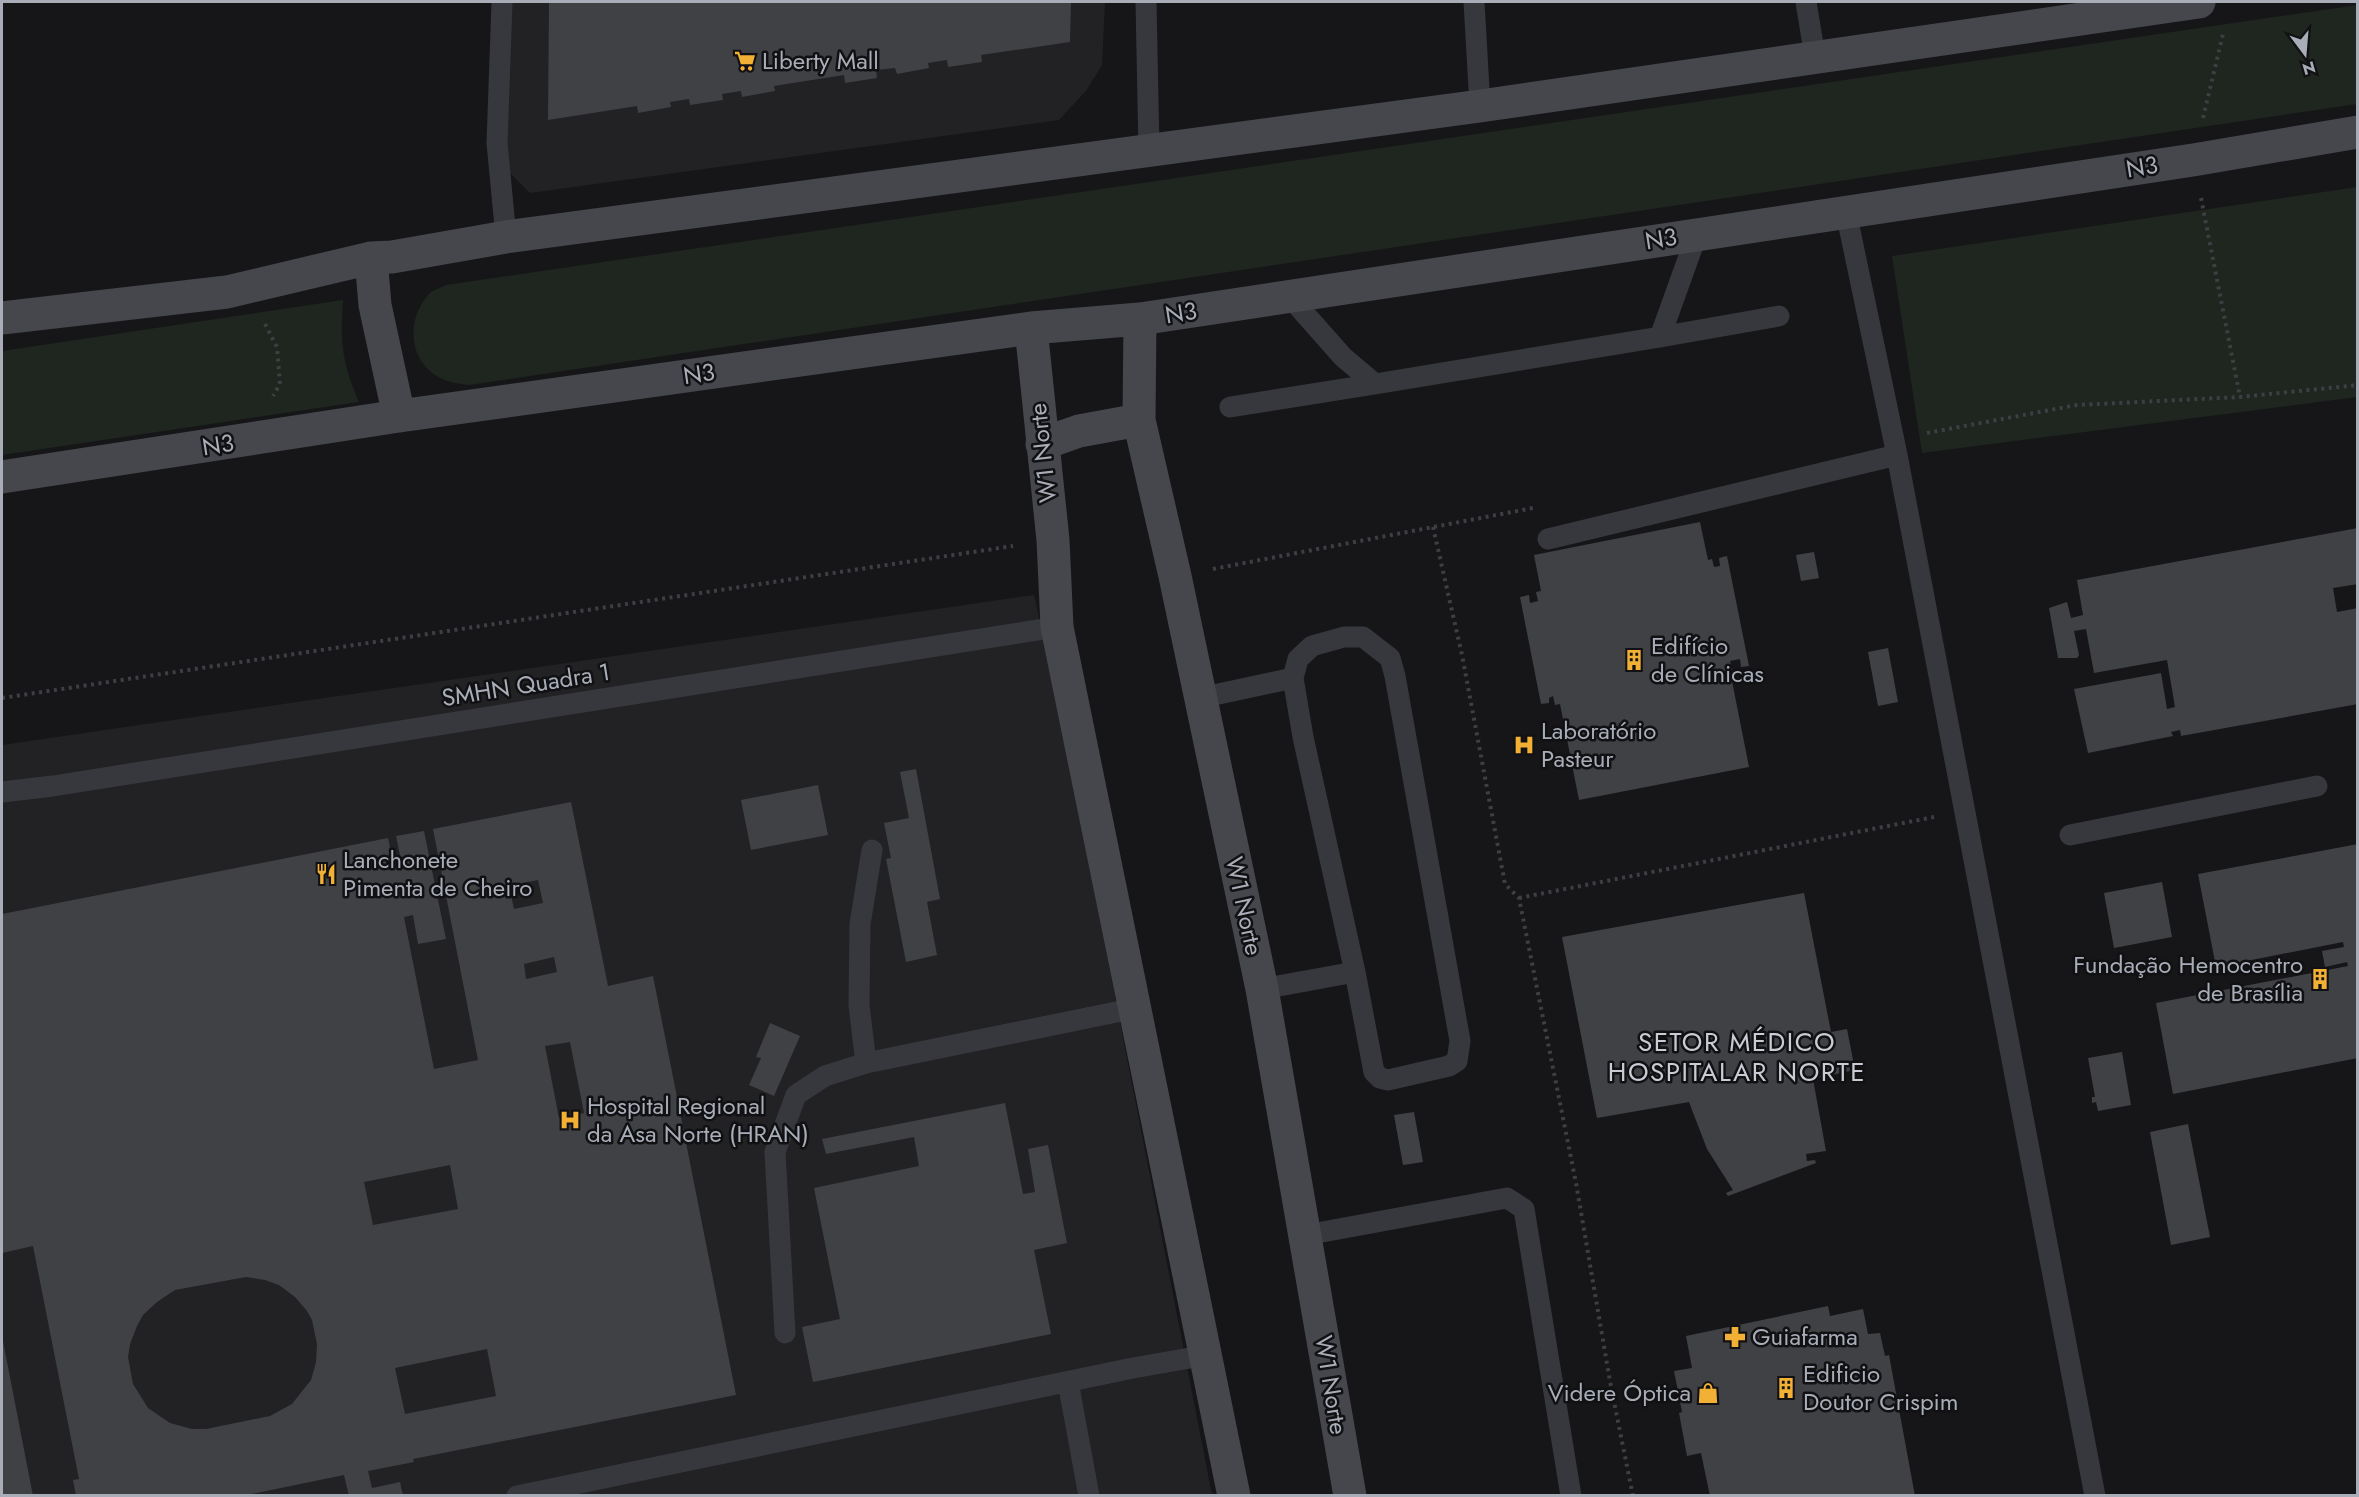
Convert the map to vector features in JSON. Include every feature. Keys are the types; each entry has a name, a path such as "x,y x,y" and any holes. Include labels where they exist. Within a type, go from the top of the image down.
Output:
{"main road":[{"path":"2,318 227,292 371,258 392,257 506,237 1480,106 1815,57 2070,11 2199,2"},
{"name":"N3","path":"2,477 399,416 1031,328 1140,319 2193,160 2358,132"},
{"path":"371,258 375,305 399,416"},
{"name":"W1 Norte","path":"1140,319 1139,420 1262,989 1350,1496"},
{"name":"W1 Norte","path":"1031,328 1053,540 1057,627 1234,1496"},
{"path":"1042,444 1079,431 1139,420"}],"lane":[{"path":"502,2 497,143 506,237"},
{"path":"1146,2 1149,151"},
{"path":"1474,2 1480,106"},
{"path":"1806,2 1815,57"},
{"path":"1846,212 1897,455 2095,1496"},
{"path":"1660,337 1697,234"},
{"path":"1289,296 1343,357 1375,384"},
{"path":"1230,407 1779,316"},
{"path":"1548,539 1897,455"},
{"name":"SMHN Quadra 1","path":"2,792 53,786 1057,627"},
{"path":"1344,637 1363,637 1390,658 1395,676 1460,1041 1457,1061 1449,1066 1429,1071 1388,1080 1380,1078 1374,1072 1355,972 1303,737 1293,678 1298,659 1312,646 1344,637"},
{"path":"1200,698 1293,678"},
{"path":"2,805 53,786"},
{"path":"2070,835 2317,786"},
{"path":"866,1063 859,1005 860,924 872,850"},
{"path":"1262,989 1355,972"},
{"path":"785,1333 775,1152 796,1095 825,1076 866,1063 1136,1008"},
{"path":"1306,1235 1507,1198 1524,1209 1571,1496"},
{"path":"517,1496 1132,1368 1207,1355"},
{"path":"1068,1382 1089,1496"}],"path":[{"path":"227,292 265,324 277,347 280,384 259,420 235,442"},
{"path":"1433,527 1462,655 1504,884 1520,898 1576,1183 1611,1387 1633,1496"},
{"path":"2,698 1053,540"},
{"path":"1520,898 1934,817 1936,828"}],"shaded area":[{"path":"509,2 1105,2 1102,65 1086,91 1059,120 530,193 509,172 504,120"},
{"path":"2357,5 2357,104 469,385 448,381 433,373 424,364 414,342 416,317 421,305 431,293 446,285"},
{"path":"2357,187 2357,397 1922,453 1892,256"},
{"path":"343,300 343,352 359,402 2,455 2,351"},
{"name":"Hospital Regional da Asa Norte (HRAN)","path":"1034,595 1059,708 1212,1495 2,1495 2,745"}],"building":[{"name":"Liberty Mall","path":"549,2 1071,2 1070,42 981,55 982,62 948,67 947,60 928,63 929,68 897,74 895,68 876,70 877,78 845,83 844,75 774,86 775,91 742,97 741,91 722,94 723,100 690,105 689,99 670,102 671,107 638,113 637,106 548,120"},
{"name":"Edifício de Clínicas","path":"1700,522 1708,560 1712,559 1714,567 1720,566 1719,558 1727,556 1749,666 1741,667 1740,659 1730,661 1749,767 1579,800 1560,704 1555,705 1553,696 1549,698 1549,703 1541,704 1520,597 1529,595 1530,603 1538,601 1536,592 1541,591 1534,555"},
{"path":"2358,528 2358,584 2333,588 2337,612 2358,608 2358,704 2181,736 2180,730 2171,732 2173,736 2088,753 2074,689 2161,673 2167,709 2175,707 2167,660 2094,673 2086,629 2074,631 2079,655 2077,658 2058,658 2049,608 2067,602 2071,618 2083,615 2077,580"},
{"path":"1814,552 1819,578 1801,581 1796,555"},
{"path":"1888,648 1898,702 1878,706 1868,652"},
{"path":"916,769 940,899 927,902 937,955 906,962 886,859 891,858 884,823 909,818 900,772"},
{"path":"818,785 828,835 751,850 741,800"},
{"path":"571,802 608,986 653,976 736,1395 413,1459 414,1462 368,1471 372,1488 400,1482 403,1496 349,1496 344,1475 242,1496 76,1496 73,1480 79,1479 33,1246 2,1253 2,914 388,838 394,867 402,865 396,836 424,831 446,939 418,944 413,915 404,917 434,1069 478,1060 433,829","holes":["538,880 543,903 514,909 509,886","554,957 557,972 526,979 524,964","570,1042 584,1113 559,1118 545,1046","450,1165 458,1209 373,1225 364,1182","246,1277 279,1285 295,1297 312,1320 317,1344 316,1362 311,1380 292,1404 270,1416 206,1429 192,1429 170,1423 148,1408 133,1384 128,1357 137,1326 143,1315 175,1290","487,1349 496,1396 405,1414 395,1368"]},
{"name":"Fundação Hemocentro de Brasília","path":"2358,844 2358,1058 2173,1094 2156,1003 2348,966 2347,962 2325,967 2322,951 2344,947 2343,942 2216,967 2198,874"},
{"path":"2162,882 2172,937 2114,948 2104,893"},
{"path":"1804,893 1831,1032 1847,1029 1855,1070 1813,1079 1826,1151 1806,1154 1807,1161 1815,1160 1816,1163 1728,1196 1726,1193 1733,1190 1707,1149 1689,1102 1597,1118 1562,937"},
{"path":"770,1023 800,1036 774,1096 749,1085 761,1058 756,1057"},
{"path":"2122,1052 2131,1105 2098,1111 2096,1102 2092,1103 2092,1097 2095,1097 2088,1058"},
{"path":"1005,1103 1023,1194 1035,1192 1028,1149 1048,1145 1067,1243 1034,1250 1051,1334 813,1382 802,1327 840,1319 814,1188 919,1166 914,1137 826,1154 822,1139"},
{"path":"1414,1112 1423,1162 1403,1165 1394,1115"},
{"path":"2188,1124 2210,1237 2171,1245 2150,1132"},
{"name":"Edificio Doutor Crispim","path":"1828,1306 1830,1316 1863,1309 1868,1334 1880,1333 1885,1356 1889,1355 1915,1496 1710,1496 1701,1453 1687,1456 1679,1413 1682,1412 1674,1371 1692,1368 1686,1336"},
{"path":"3,1341 33,1496 2,1496"}],"place":[{"name":"Liberty Mall","path":"745,61"},
{"name":"Edifício de Clínicas","path":"1634,660"},
{"name":"Laboratório Pasteur","path":"1524,745"},
{"name":"Lanchonete Pimenta de Cheiro","path":"326,874"},
{"name":"Fundação Hemocentro de Brasília","path":"2320,979"},
{"name":"Hospital Regional da Asa Norte (HRAN)","path":"570,1120"},
{"name":"Guiafarma","path":"1735,1337"},
{"name":"Edificio Doutor Crispim","path":"1786,1388"},
{"name":"Videre Óptica","path":"1708,1393"}],"district":[{"name":"SETOR MÉDICO HOSPITALAR NORTE","path":"1737,1057"}]}
